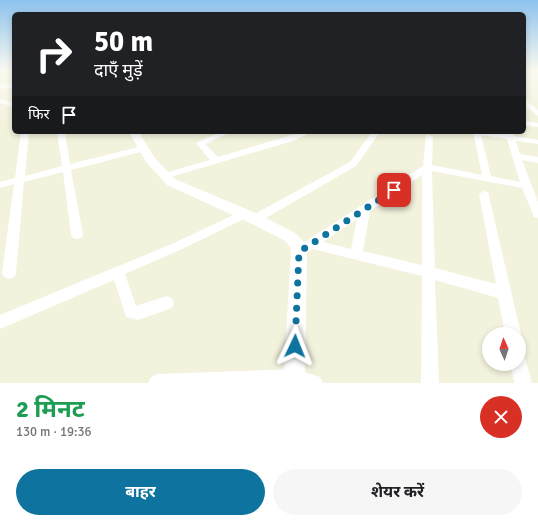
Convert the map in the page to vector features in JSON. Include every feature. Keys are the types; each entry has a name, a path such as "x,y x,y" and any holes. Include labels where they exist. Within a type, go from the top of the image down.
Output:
{"street":[{"path":"0,101 12,104"},
{"path":"526,102 538,114"},
{"path":"526,123 538,125"},
{"path":"9,273 25,134"},
{"path":"61,134 76,235"},
{"path":"135,134 142,148 164,176 181,188 249,216 290,237 297,245 304,248 356,255 428,272 504,293"},
{"path":"216,161 200,143 222,134"},
{"path":"281,134 290,139"},
{"path":"164,176 303,134"},
{"path":"0,322 249,216 353,164 375,134"},
{"path":"478,134 487,178"},
{"path":"499,134 538,142"},
{"path":"510,135 526,186 538,214"},
{"path":"429,137 426,167 430,383"},
{"path":"0,185 142,148"},
{"path":"517,156 538,160"},
{"path":"304,248 426,167 526,186"},
{"path":"484,194 511,327"},
{"path":"356,255 365,208"},
{"path":"294,380 304,248"},
{"path":"118,272 131,312 138,314 167,303"},
{"path":"520,371 523,383"},
{"path":"157,383 294,380 314,383"}],"route":[{"path":"295,346 299,252 394,190"}]}
